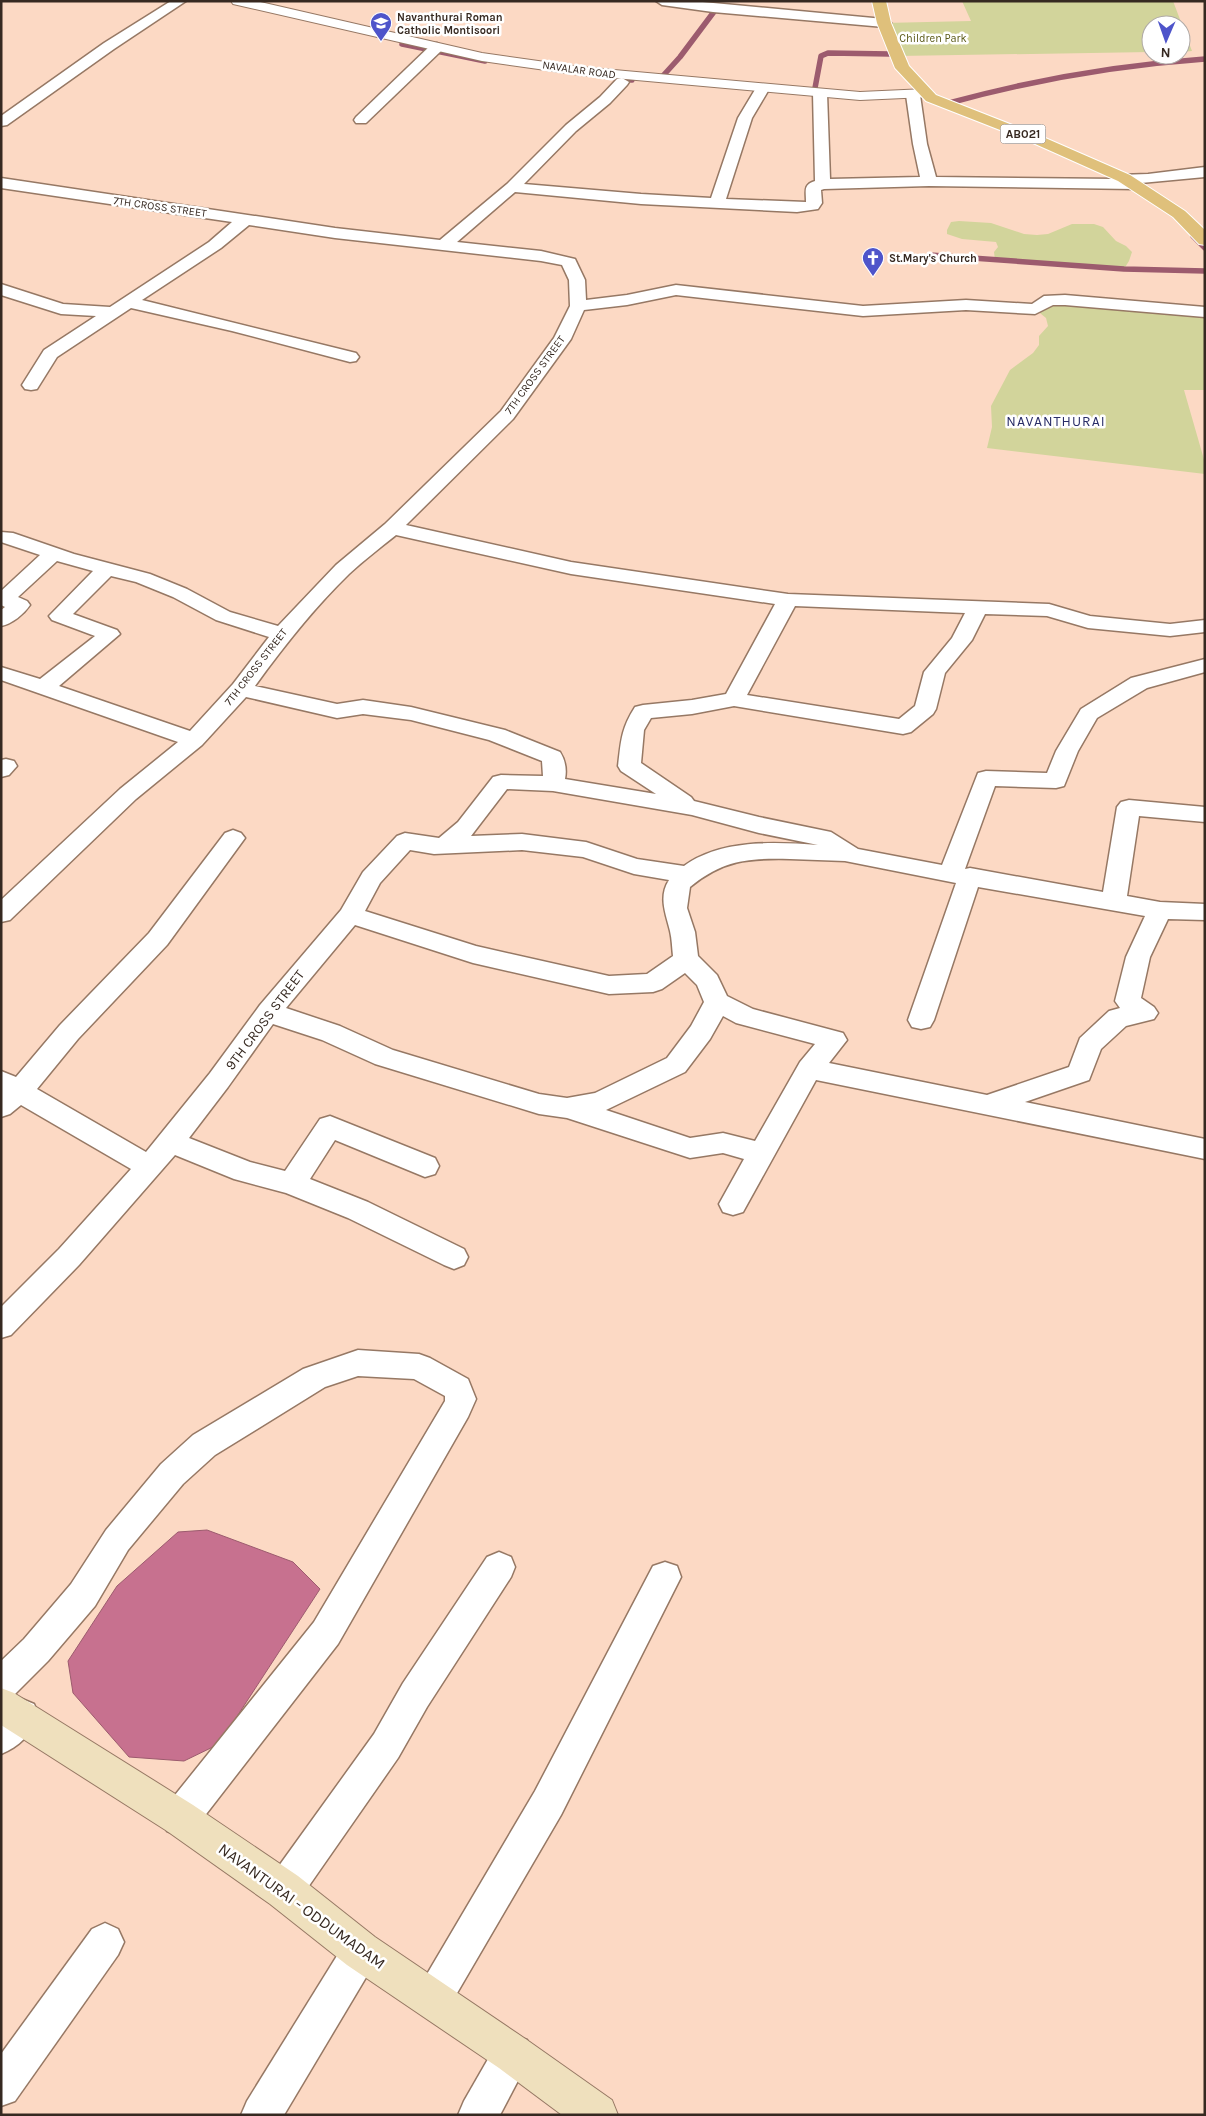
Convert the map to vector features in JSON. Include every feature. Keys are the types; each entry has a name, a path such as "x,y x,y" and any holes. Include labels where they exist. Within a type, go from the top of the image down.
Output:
{"main road":[{"name":"AB021","path":"879,1 884,23 902,68 919,94 1038,140 1129,181 1179,214 1205,240"},
{"name":"NAVANTURAI - ODDUMADAM","path":"8,1719 180,1818 284,1890 361,1951 513,2054 597,2115"}],"street":[{"path":"2,122 8,112 180,1"},
{"name":"NAVALAR ROAD","path":"238,1 437,47 581,71 860,96 919,94"},
{"path":"662,1 732,10 884,23"},
{"path":"361,120 437,47"},
{"path":"442,246 512,186 571,128 605,100 622,82"},
{"path":"717,203 745,118 761,91"},
{"path":"820,93 823,184"},
{"path":"919,94 920,144 929,181"},
{"path":"512,186 641,199 797,207 812,206 814,203 813,187 823,184 929,181 1129,181 1205,172"},
{"name":"7TH CROSS STREET","path":"1,183 246,220 442,246 541,256 568,262 577,280 578,306 562,340 507,416 392,528 343,569 282,634 241,689 194,740 128,794 1,914"},
{"path":"31,385 50,354 215,245 246,220"},
{"path":"1,290 62,309 112,312"},
{"path":"578,306 627,300 676,290 863,311 966,305 1035,309 1050,300 1065,300 1205,312"},
{"path":"127,302 235,327 350,357"},
{"path":"392,528 571,568 788,600 1049,610 1088,622 1161,629 1205,626"},
{"path":"6,537 53,554 143,578 180,593 223,616 282,634"},
{"path":"1,620 20,605 4,598 53,554"},
{"path":"43,688 110,634 59,616 106,569"},
{"path":"734,699 788,600"},
{"path":"692,808 629,766 633,730 643,712 692,707 734,699 903,728 925,709 935,672 960,640 979,606"},
{"path":"921,1020 961,875 970,818 986,778 1056,781 1067,751 1089,714 1139,683 1205,665"},
{"path":"1,673 194,740"},
{"path":"241,689 337,711 346,712 361,707 393,711 496,733 532,746 552,757 555,771 554,784"},
{"path":"445,845 469,824 501,782 554,784 692,808 759,825 823,837 851,855"},
{"path":"1114,902 1129,807 1205,815"},
{"path":"478,812 522,842"},
{"path":"150,1167 7,1093 69,1032 158,939 233,838"},
{"name":"9TH CROSS STREET","path":"1,1326 69,1257 171,1142 220,1080 269,1011 350,915 371,878 405,842 445,845"},
{"path":"445,845 522,842 586,850 634,866 690,875"},
{"path":"733,1204 809,1068 834,1040 745,1016 716,1002 708,981 686,959 683,932 675,908 678,884 702,866 740,853 777,850 851,855 1160,910 1205,912"},
{"path":"988,1105 1080,1073 1089,1045 1118,1018 1145,1013 1128,1001 1138,957 1160,910"},
{"path":"350,915 473,954 609,985 654,983 686,959"},
{"path":"567,1108 601,1102 638,1082 676,1065 701,1032 716,1002"},
{"path":"269,1011 282,1018 331,1033 384,1057 539,1104 567,1108 690,1148 723,1143 762,1153"},
{"path":"809,1068 1205,1148"},
{"path":"292,1184 330,1126 425,1166"},
{"path":"171,1142 244,1171 292,1184 358,1210 454,1257"},
{"path":"1,1685 36,1650 83,1595 117,1540 172,1474 204,1445 314,1378 358,1363 419,1366 457,1388 461,1399 457,1408 326,1633 180,1818"},
{"path":"284,1890 386,1746 415,1695 499,1568"},
{"path":"433,1999 548,1803 665,1577"},
{"path":"1,2087 105,1942"},
{"path":"262,2115 361,1951"},
{"path":"478,2115 513,2054"}],"green space":[{"name":"Children Park","path":"962,1 1173,1 1178,15 1141,15 1141,52 898,56 884,23 971,21"},
{"path":"951,222 991,223 1024,234 1037,235 1048,234 1072,224 1094,224 1103,227 1116,241 1126,246 1132,252 1124,269 995,260 994,252 998,247 996,242 962,239 947,234"},
{"path":"1050,300 1205,312 1205,390 1184,390 1205,463 1205,474 987,448 992,427 991,406 1010,370 1033,353 1039,345 1039,336 1048,326 1046,318 1035,309"}],"shaded area":[{"path":"207,1530 293,1562 320,1589 219,1744 184,1761 129,1757 73,1693 68,1661 117,1586 178,1532"}],"waterway":[{"path":"669,79 661,78 680,57 716,9"},
{"path":"402,44 485,61"},
{"path":"815,88 821,56 828,53 890,54"},
{"path":"949,103 1012,87 1108,69 1205,59"},
{"path":"611,77 632,80"},
{"path":"1193,236 1205,248"},
{"path":"930,255 1124,269 1205,271"}],"place":[{"name":"Navanthurai Roman Catholic Montisoori","path":"381,42"},
{"name":"St.Mary's Church","path":"873,277"}],"district":[{"name":"NAVANTHURAI","path":"1056,421"}]}
